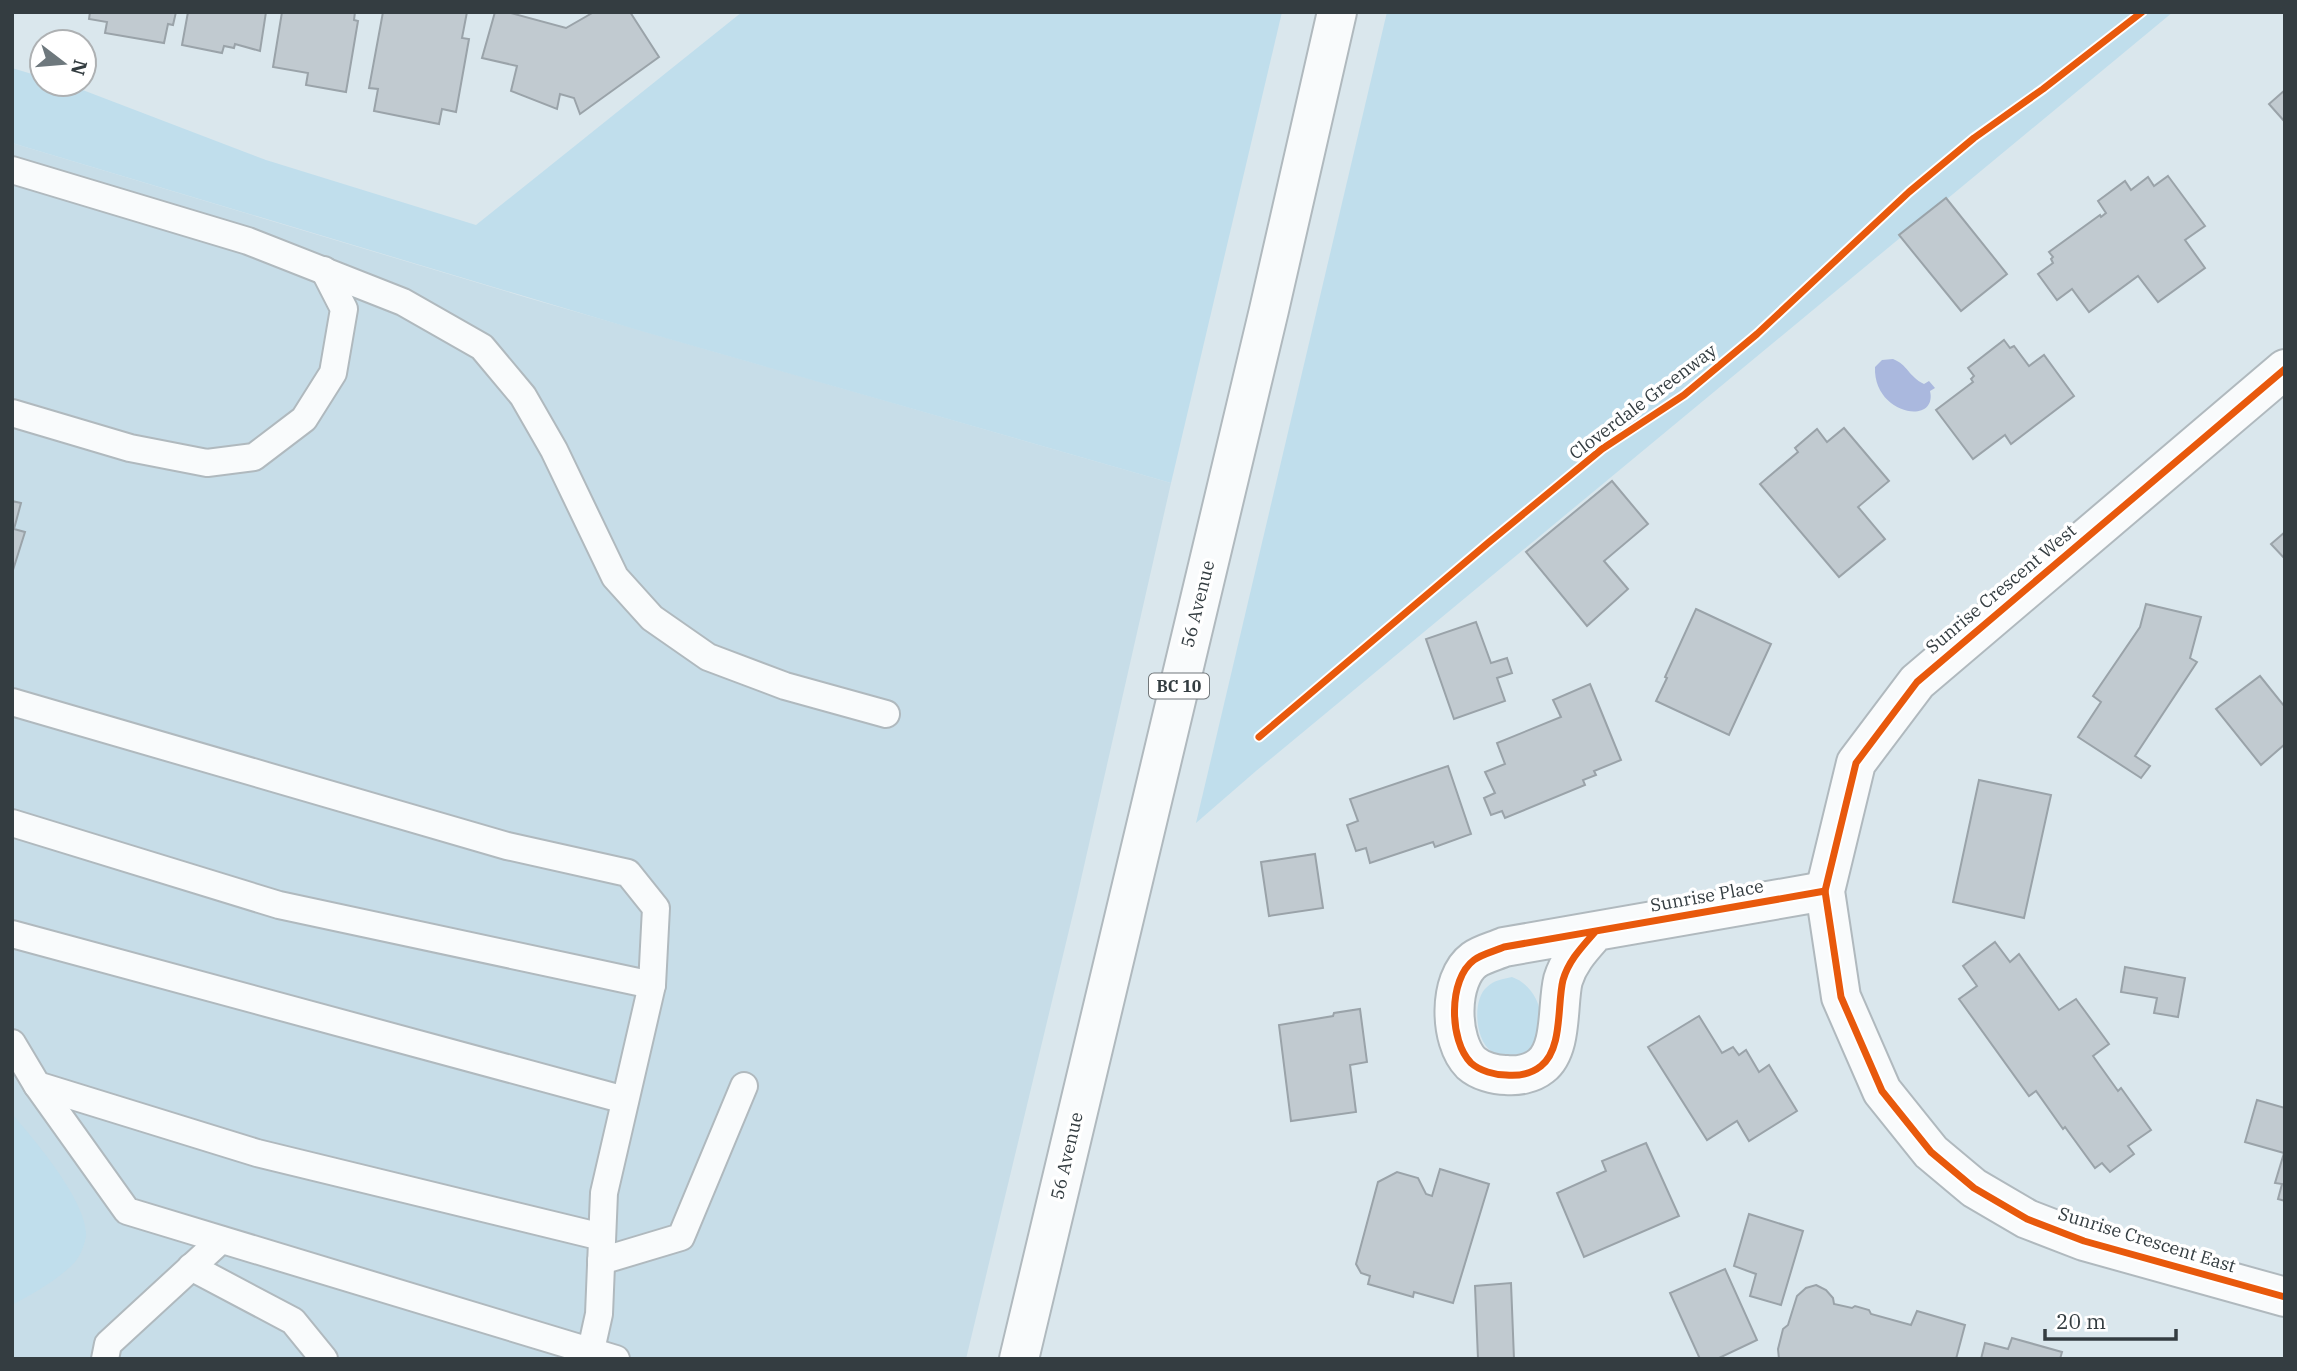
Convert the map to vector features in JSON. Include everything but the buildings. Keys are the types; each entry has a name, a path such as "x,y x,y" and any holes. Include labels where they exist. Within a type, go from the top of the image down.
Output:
{"main road":[{"name":"56 Avenue","path":"1019,1359 1269,310 1337,12"},
{"name":"Sunrise Crescent West","path":"1825,891 1856,763 1917,681 2285,369"},
{"name":"Sunrise Place","path":"1595,932 1825,891"},
{"name":"Sunrise Crescent East","path":"1825,891 1841,997 1882,1091 1931,1152 1974,1188 2027,1219 2084,1241 2285,1297"}],"lane":[{"path":"12,170 248,241 403,302 482,347 523,396 554,450 615,578 652,618 708,657 785,686 886,714"},
{"path":"12,413 130,448 206,463 254,457 304,419 333,373 344,309 324,270"},
{"path":"12,702 507,846 628,873 656,908 652,985 604,1193 598,1356 127,1211 37,1085 12,1043"},
{"path":"12,824 279,905 652,985"},
{"path":"12,934 625,1100"},
{"path":"37,1085 257,1153 602,1249 681,1237 744,1086"},
{"path":"105,1359 107,1344 221,1240"},
{"path":"191,1267 293,1321 324,1359"}],"shaded area":[{"path":"742,12 1282,12 1171,483 634,329 12,143 12,68 28,73 28,98 98,98 98,96 266,160 476,225"},
{"path":"1387,12 2173,12 1196,823"},
{"path":"12,143 528,298 1171,483 1077,897 966,1359 12,1359"},
{"path":"1512,977 1525,984 1534,995 1541,1022 1534,1046 1524,1053 1506,1056 1495,1054 1486,1046 1479,1029 1477,1010 1482,993 1487,987 1496,981"},
{"path":"12,1114 45,1153 68,1186 83,1218 86,1235 79,1256 68,1269 12,1305"}],"water":[{"path":"1893,359 1919,381 1924,384 1929,381 1935,388 1930,391 1930,402 1924,409 1905,410 1884,396 1877,383 1875,367 1882,360"}],"cycle path":[{"name":"Cloverdale Greenway","path":"1259,737 1602,449 1684,395 1757,334 1909,192 1974,138 2043,89 2142,12"},
{"path":"2285,369 1917,682 1856,763 1825,891 1841,997 1882,1091 1931,1152 1974,1188 2027,1219 2084,1241 2285,1297"},
{"path":"1595,932 1576,954 1563,980 1556,1038 1553,1049 1541,1066 1528,1073 1510,1075 1488,1072 1471,1063 1464,1053 1455,1026 1456,995 1459,981 1466,969 1481,956 1504,947 1825,891"}]}
